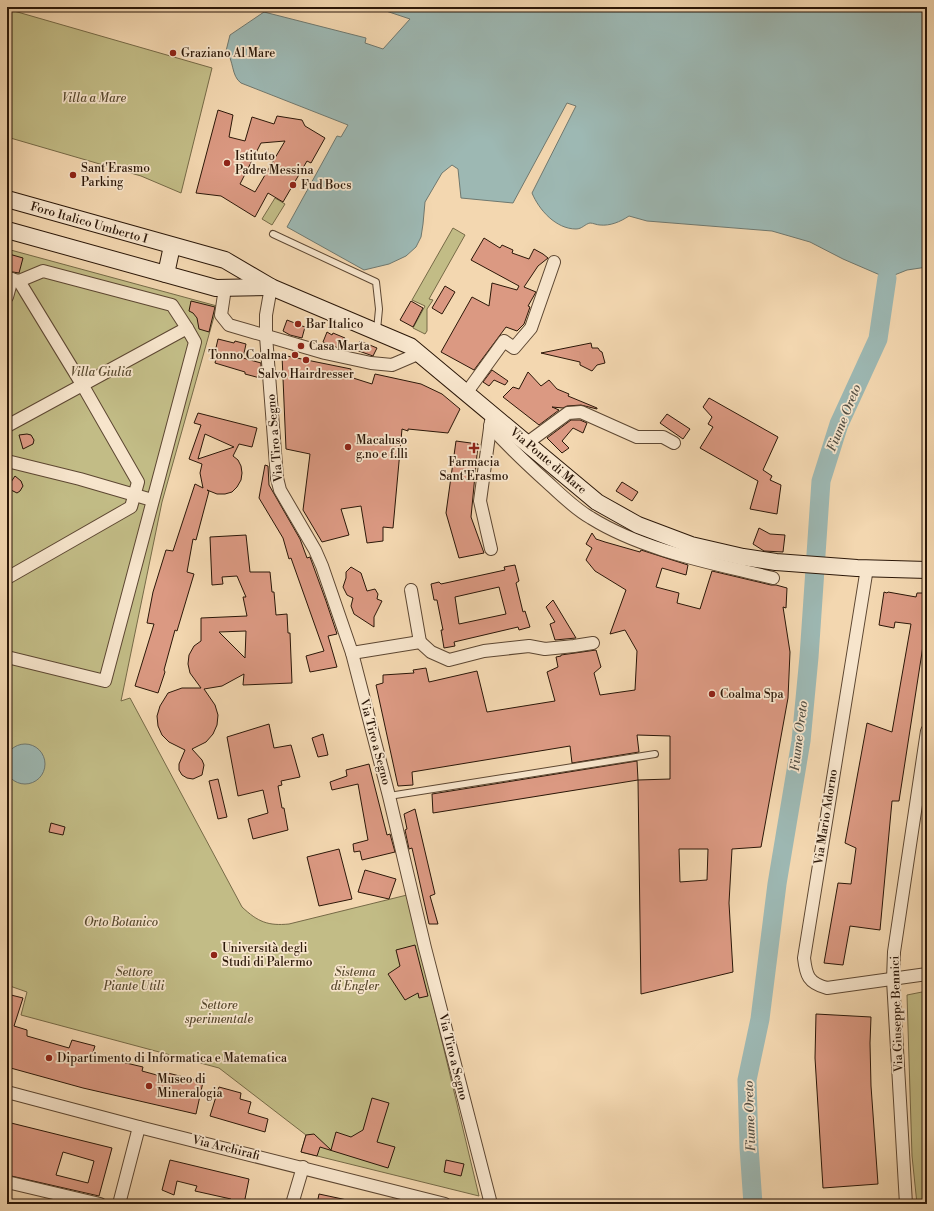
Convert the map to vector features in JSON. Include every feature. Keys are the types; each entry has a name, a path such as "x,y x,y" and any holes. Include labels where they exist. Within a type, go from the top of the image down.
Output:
{"main road":[{"name":"Foro Italico Umberto I","path":"7,200 225,260 271,287 377,332"},
{"path":"7,230 216,288 271,287"},
{"path":"166,274 172,246"},
{"name":"Via Ponte di Mare","path":"377,332 410,346 420,353 467,392 491,420 527,443 597,502 638,525 691,545 743,557 776,562 862,568 927,570"}],"street":[{"path":"467,392 504,341 514,348 531,328 554,262"},
{"path":"7,657 105,681 195,342 172,305 44,271 13,280"},
{"path":"7,297 13,280"},
{"path":"7,578 131,507 138,482 83,386 13,280"},
{"name":"Via Tiro a Segno","path":"271,287 266,315 266,336 277,478 280,490 315,550 322,566 352,653 389,796 425,948 491,1204"},
{"path":"225,288 221,315 229,325 325,354 371,363 392,365 420,353"},
{"path":"7,426 83,386 187,328"},
{"path":"527,443 568,413 581,412 636,437 663,437 674,443"},
{"path":"490,549 480,501 491,420"},
{"path":"491,420 510,448 567,500 590,518 626,537 655,547 773,578"},
{"path":"7,461 80,479 152,500"},
{"name":"Via Mario Adorno","path":"862,568 804,958 806,973 816,985 826,988 893,980 927,974"},
{"path":"411,590 420,642 431,652 449,660 484,651 529,646 545,649 593,643"},
{"path":"352,653 420,642"},
{"name":"Via Giuseppe Bennici","path":"906,1204 893,980 894,952 927,731"},
{"name":"Via Archirafi","path":"7,1092 139,1127 445,1204"},
{"path":"119,1204 139,1127"},
{"path":"292,1204 303,1168"},
{"path":"7,1182 100,1204"}],"lane":[{"path":"273,234 376,282 379,309 377,332"},
{"path":"389,796 655,754"}],"green space":[{"name":"Villa a Mare","path":"7,9 212,68 181,193 141,176 7,137"},
{"path":"275,198 285,204 272,225 262,219"},
{"path":"453,228 465,235 429,299 433,300 427,309 427,331 425,334 413,328 425,306 412,300"},
{"name":"Orto Botanico","path":"7,249 217,306 162,502 121,701 130,698 242,907 253,916 264,922 289,924 407,895 479,1196 301,1152 306,1135 219,1068 21,1015 27,992 7,985"},
{"path":"927,991 927,1204 917,1204 912,1156 907,995"}],"water":[{"path":"374,7 927,7 927,267 907,270 887,278 843,259 810,242 772,231 647,221 629,216 619,222 607,225 590,223 576,229 562,226 544,212 532,193 576,106 567,103 513,203 461,198 458,169 452,165 442,173 425,202 421,237 416,247 406,256 389,264 364,270 287,227 337,136 341,137 348,125 241,83 234,72 229,55 226,51 230,35 264,12 366,38 365,43 383,49 410,19"},
{"path":"25,744 39,750 45,764 39,778 25,784 11,778 5,764 11,750"}],"building":[{"name":"Istituto Padre Messina","path":"218,110 233,115 229,137 245,141 252,117 274,124 277,116 302,120 305,126 325,138 311,163 307,161 283,202 268,193 255,217 221,196 196,193","holes":["285,141 255,192 240,184 261,143"]},
{"path":"484,238 500,248 502,245 513,250 512,253 529,259 534,249 548,258 538,266 524,287 536,292 528,306 530,307 524,324 517,331 506,327 474,370 441,352 472,297 489,306 492,283 517,290 519,286 471,260"},
{"path":"9,254 23,258 19,273 7,271 7,260"},
{"path":"445,286 455,292 442,314 432,308"},
{"path":"191,301 215,307 209,332 199,329 197,318 189,311"},
{"path":"411,301 423,308 413,327 400,320"},
{"path":"287,320 305,327 302,338 290,335 283,331"},
{"path":"327,332 332,335 333,333 345,338 341,349 323,342"},
{"path":"218,339 246,344 243,358 261,363 260,378 215,363 217,354 215,352"},
{"path":"360,341 377,348 373,356 356,350"},
{"path":"591,343 592,348 598,348 602,352 605,363 597,365 592,371 580,365 580,362 541,353"},
{"name":"Macaluso g.no e f.lli","path":"282,355 351,369 350,377 372,384 375,374 421,384 442,394 460,409 448,433 408,429 408,431 402,429 393,528 383,527 383,541 367,543 361,506 341,509 349,535 322,542 303,510 310,454 286,449"},
{"path":"492,370 508,381 505,385 494,380 489,386 483,382"},
{"path":"528,372 541,386 549,380 557,389 569,394 568,396 597,409 581,405 567,406 563,408 552,407 559,410 539,425 503,397 513,387 519,389"},
{"path":"709,398 778,437 763,470 772,476 770,480 781,485 777,514 750,509 758,481 700,448 713,427 708,424 712,417 703,407"},
{"path":"198,413 257,428 252,447 239,444 233,456 238,460 242,473 241,480 237,487 232,492 225,494 217,494 207,490 209,491 196,540 193,539 187,572 194,574 177,631 175,630 164,670 165,672 158,693 135,686 154,624 147,623 153,592 166,550 173,551 195,484 203,488 200,473 202,464 189,459 201,425 194,423","holes":["205,434 234,447 198,459"]},
{"path":"667,414 690,429 683,439 660,423"},
{"path":"571,420 580,420 587,423 583,433 573,428 562,441 569,448 562,453 547,438"},
{"path":"19,435 31,435 34,440 33,444 23,449"},
{"path":"456,441 478,444 471,517 484,553 459,558 446,513"},
{"path":"265,465 268,466 269,485 300,539 307,558 310,557 326,601 337,634 328,636 337,667 310,672 306,656 324,651 291,558 289,559 283,538 259,498"},
{"path":"15,476 21,481 23,486 17,493 7,488"},
{"path":"622,482 638,492 632,501 616,491"},
{"path":"759,528 770,534 785,535 783,552 764,551 753,544"},
{"path":"592,533 596,539 605,542 640,552 641,550 688,565 686,575 662,568 656,587 679,593 677,603 700,609 712,571 787,588 786,608 783,607 790,652 788,698 761,847 732,849 729,903 733,972 641,994 638,780 670,779 670,736 637,735 639,752 572,763 570,746 412,772 413,785 398,786 376,685 383,683 383,675 414,673 413,670 426,668 429,682 477,671 487,712 555,701 547,672 558,667 556,657 596,650 601,667 594,673 600,695 635,690 637,651 625,630 610,634 626,590 595,571 586,560 592,548 586,544","holes":["679,849 708,849 707,880 680,882"]},
{"path":"246,535 250,572 270,572 276,615 287,614 288,633 290,633 292,683 243,685 244,674 222,686 204,689 215,705 218,715 217,725 213,734 206,742 192,749 202,760 204,765 202,775 193,779 182,775 179,770 179,764 185,750 169,742 162,735 158,726 157,716 160,706 168,693 182,688 201,688 190,673 188,664 189,655 194,646 201,641 201,618 247,616 243,597 246,597 237,576 222,577 223,584 212,585 210,537","holes":["246,631 245,658 219,632"]},
{"path":"515,565 519,581 516,583 523,612 525,611 530,627 519,630 518,627 454,642 455,646 444,648 441,630 443,630 437,600 434,600 431,584 439,582 441,584 505,570 504,567","holes":["499,587 506,614 459,624 455,597"]},
{"path":"351,567 361,573 367,591 375,589 378,594 377,599 382,601 374,617 374,627 354,614 351,606 353,598 347,595 343,587 346,572"},
{"path":"884,592 916,597 917,593 927,593 927,620 899,801 892,801 880,930 850,926 843,965 824,963 838,883 851,884 856,848 845,843 867,723 892,732 911,624 895,622 894,628 879,625"},
{"path":"553,600 576,638 555,640 550,624 555,622 546,607"},
{"path":"269,724 274,748 291,745 300,777 281,781 282,785 278,786 288,830 253,839 248,819 268,813 263,790 238,796 227,737"},
{"path":"323,734 328,755 318,757 312,738"},
{"path":"637,761 638,780 433,813 432,794"},
{"path":"369,764 387,835 390,834 395,852 362,860 360,851 354,852 353,844 368,840 358,784 332,790 330,782 347,776 346,770"},
{"path":"218,779 227,817 218,819 209,781"},
{"path":"415,809 435,894 430,896 438,924 429,924 412,848 409,849 405,830 407,829 404,814"},
{"path":"51,823 65,827 63,835 49,832"},
{"path":"339,849 352,899 319,906 307,857"},
{"path":"365,870 396,879 389,899 358,892"},
{"path":"415,945 428,996 419,998 418,993 405,1000 388,974 400,966 396,950"},
{"path":"7,994 23,998 14,1026 27,1030 27,1036 69,1048 72,1040 95,1046 92,1055 143,1067 142,1071 164,1077 164,1072 203,1082 196,1114 83,1088 7,1067"},
{"path":"816,1014 871,1017 871,1086 878,1184 823,1188 815,1058"},
{"path":"219,1087 241,1093 240,1099 251,1102 248,1113 268,1119 265,1132 210,1116"},
{"path":"372,1098 389,1103 377,1142 395,1147 388,1168 320,1147 317,1156 301,1152 306,1135 314,1134 331,1150 336,1132 351,1137 363,1130"},
{"path":"7,1122 112,1148 99,1196 7,1175","holes":["63,1152 94,1161 88,1183 56,1175"]},
{"path":"170,1160 249,1179 244,1204 230,1204 231,1199 195,1191 197,1186 177,1181 174,1195 162,1190"},
{"path":"446,1160 464,1164 461,1176 444,1172"},
{"path":"319,1194 347,1200 346,1204 317,1204"}],"waterway":[{"name":"Fiume Oreto","path":"753,1204 749,1147 747,1080 760,1019 777,884 801,741 809,657 821,481 839,424 878,339 887,278"}],"place":[{"name":"Graziano Al Mare","path":"173,53"},
{"name":"Istituto Padre Messina","path":"227,163"},
{"name":"Sant'Erasmo Parking","path":"73,175"},
{"name":"Fud Bocs","path":"293,185"},
{"name":"Bar Italico","path":"298,324"},
{"name":"Casa Marta","path":"301,346"},
{"name":"Tonno Coalma","path":"295,355"},
{"name":"Salvo Hairdresser","path":"306,360"},
{"name":"Macaluso g.no e f.lli","path":"348,447"},
{"name":"Farmacia Sant'Erasmo","path":"474,448"},
{"name":"Coalma Spa","path":"712,694"},
{"name":"Università degli Studi di Palermo","path":"214,955"},
{"name":"Dipartimento di Informatica e Matematica","path":"49,1058"},
{"name":"Museo di Mineralogia","path":"149,1086"}],"park label":[{"name":"Villa Giulia","path":"101,372"},
{"name":"Settore Piante Utili","path":"134,979"},
{"name":"Sistema di Engler","path":"355,979"},
{"name":"Settore sperimentale","path":"219,1012"}]}
